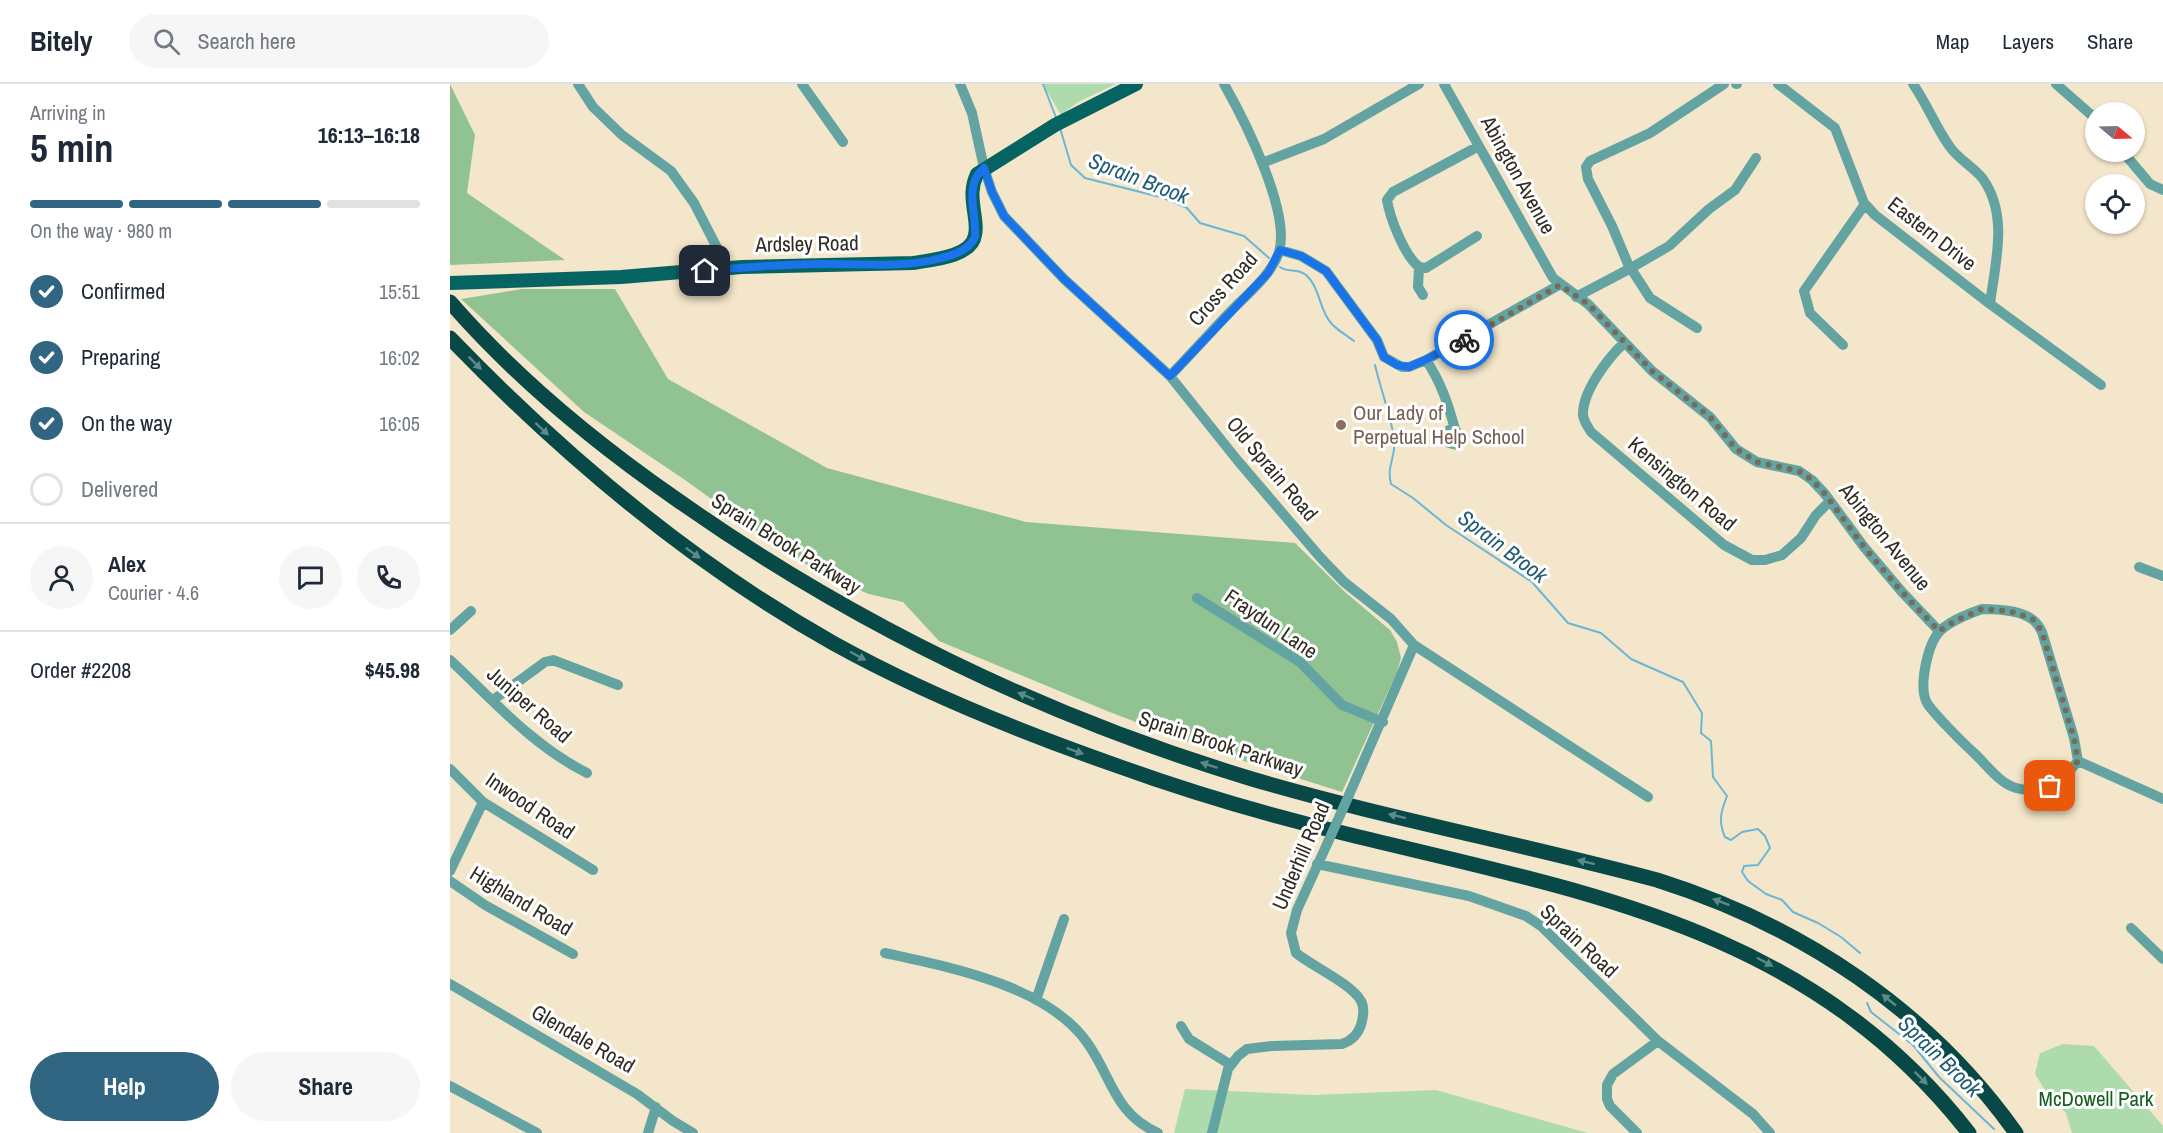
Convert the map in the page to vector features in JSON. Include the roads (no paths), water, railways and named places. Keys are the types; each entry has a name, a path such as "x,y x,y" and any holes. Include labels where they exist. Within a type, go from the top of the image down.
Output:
{"highway":[{"name":"Sprain Brook Parkway","path":"450,302 487,343 525,379 626,463 754,552 883,627 1016,692 1178,755 1312,795 1657,880 1754,916 1822,953 1887,998 1945,1050 1980,1088 2016,1133"},
{"path":"450,338 538,425 636,511 743,587 794,620 855,654 997,721 1169,784 1295,821 1580,891 1663,918 1712,937 1783,972 1848,1014 1908,1065 1944,1102 1969,1133"}],"main road":[{"path":"984,168 1059,123 1132,85"},
{"name":"Ardsley Road","path":"450,283 621,277 817,264 913,263 939,259 956,254 972,244 975,237 973,184 977,174 984,168"}],"street":[{"path":"578,84 593,107 622,135 671,171 694,203 728,269"},
{"path":"802,84 843,142"},
{"name":"Old Sprain Road","path":"960,84 972,113 984,168 992,192 1004,216 1064,279 1170,376 1238,461 1344,582 1390,619 1414,645 1648,797"},
{"name":"Cross Road","path":"1170,376 1268,273 1280,250 1280,230 1273,191 1224,84"},
{"path":"1262,163 1324,139 1419,84"},
{"name":"Abington Avenue","path":"1444,84 1553,278 1588,304 1652,371 1710,417 1736,449 1757,462 1799,471 1812,480 1864,547 1939,631"},
{"path":"1697,328 1650,298 1631,268 1585,172 1590,161 1650,133 1724,84"},
{"name":"Eastern Drive","path":"1778,84 1835,128 1865,204 1875,215 1990,304 2102,385"},
{"path":"1913,84 1925,100 1947,143 1954,153 1982,177 1994,203 1999,223 1990,304"},
{"path":"2056,84 2085,109"},
{"path":"1477,236 1426,268 1419,267 1408,254 1387,200 1393,192 1479,146"},
{"path":"1576,297 1669,246 1709,209 1735,190 1756,158"},
{"path":"2133,162 2158,188"},
{"path":"1843,345 1810,314 1804,291 1865,204"},
{"path":"1280,250 1301,256 1326,271 1377,340 1384,357 1402,367 1425,360 1560,285"},
{"path":"1419,267 1418,287 1423,295"},
{"name":"Kensington Road","path":"1624,343 1614,353 1589,390 1584,405 1583,417 1586,425 1591,432 1724,545 1752,560 1765,560 1782,555 1801,538 1816,515 1830,501"},
{"path":"1425,360 1437,377 1455,429"},
{"path":"2139,567 2163,576"},
{"name":"Fraydun Lane","path":"1197,598 1300,662 1342,705 1382,722"},
{"path":"1982,609 2009,611 2034,620 2042,632 2074,738 2078,761 2065,777 2050,786 2028,790 2007,785 1968,748 1928,703 1923,688 1923,675 1939,631 1982,609"},
{"path":"450,630 471,611"},
{"name":"Underhill Road","path":"1231,1065 1247,1049 1342,1044 1349,1042 1359,1030 1363,1012 1360,1000 1348,987 1296,953 1291,933 1297,910 1382,722 1414,645"},
{"name":"Juniper Road","path":"450,660 524,730 564,762 587,772"},
{"path":"493,700 545,662 553,660 618,685"},
{"path":"2078,761 2163,799"},
{"name":"Inwood Road","path":"450,769 483,802 593,870"},
{"path":"450,871 483,802"},
{"name":"Sprain Road","path":"1317,864 1469,896 1526,916 1541,926 1658,1041 1753,1114 1770,1133"},
{"name":"Highland Road","path":"450,881 486,905 573,954"},
{"path":"1036,1000 1054,954 1064,919"},
{"path":"2132,928 2163,958"},
{"path":"885,953 937,964 985,978 1010,987 1059,1015 1086,1041 1119,1102 1131,1115 1158,1133"},
{"name":"Glendale Road","path":"450,984 637,1094 693,1133"},
{"path":"1181,1026 1189,1039 1231,1065 1223,1084 1212,1133"},
{"path":"1637,1133 1611,1106 1607,1099 1607,1085 1613,1074 1658,1041"},
{"path":"450,1086 537,1133"},
{"path":"648,1133 656,1107"}],"waterway":[{"name":"Sprain Brook","path":"1043,84 1057,120"},
{"name":"Sprain Brook","path":"1060,128 1071,165 1085,178 1164,198 1187,208 1200,223 1244,236 1269,258"},
{"name":"Sprain Brook","path":"1280,267 1306,275 1314,286 1327,318 1354,341"},
{"name":"Sprain Brook","path":"1375,365 1395,444 1390,471 1391,484 1413,498 1446,525 1532,582 1568,623 1601,633 1631,659 1683,682 1702,713 1701,733 1711,741 1713,777 1727,796 1721,816 1725,837 1731,840 1742,832 1758,829 1765,836 1770,848 1758,865 1744,866 1742,872 1748,881 1766,894 1782,900 1793,912 1841,937 1860,953"},
{"name":"Sprain Brook","path":"1867,1003 1871,1012 1913,1045 1939,1077 1994,1129"}],"place":[{"name":"Our Lady of Perpetual Help School","path":"1341,425"}],"park label":[{"name":"McDowell Park","path":"2096,1099"}]}
